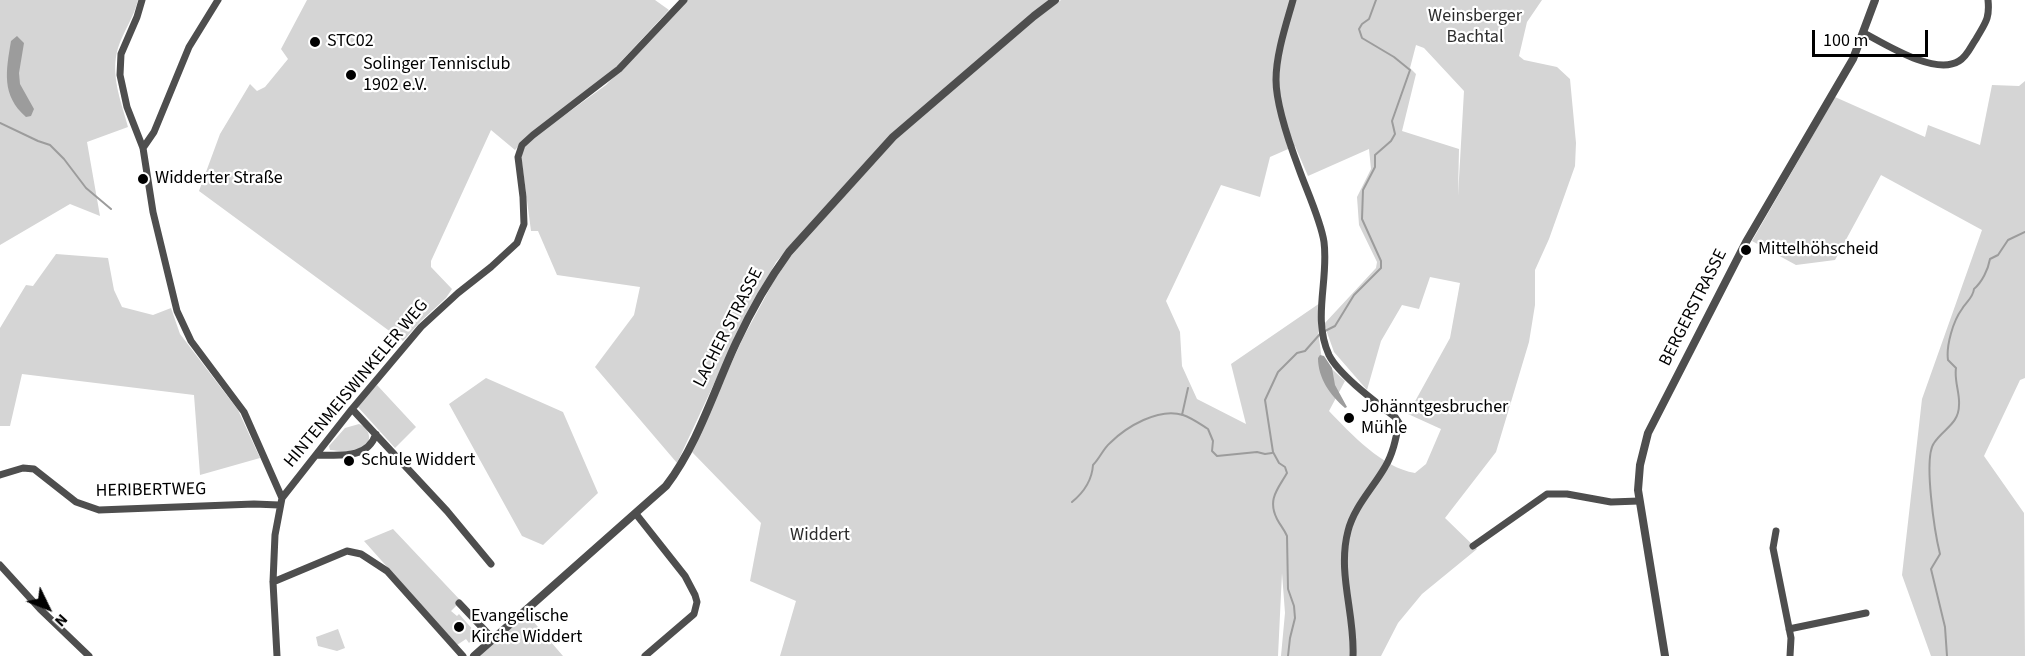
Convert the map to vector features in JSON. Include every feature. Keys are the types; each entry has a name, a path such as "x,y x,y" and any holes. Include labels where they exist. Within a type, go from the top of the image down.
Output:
{"street":[{"path":"142,0 137,18 121,54 119,65 123,96 143,148 159,237 181,322 191,341 241,408 280,501 274,543 273,582 277,656"},
{"path":"143,148 154,132 189,47 218,0"},
{"name":"HINTENMEISWINKELER WEG","path":"280,501 352,409 429,319 517,243 524,224 518,160 524,142 614,74 684,0"},
{"name":"LACHER STRASSE","path":"474,656 666,486 679,469 737,342 789,252 893,137 1055,0"},
{"path":"1293,0 1278,65 1277,90 1298,167 1324,239 1321,314 1324,338 1337,366 1399,423 1387,464 1354,515 1347,534 1344,566 1352,619 1353,656"},
{"name":"BERGERSTRASSE","path":"1665,656 1639,501 1640,465 1650,428 1746,242 1853,59 1875,0"},
{"path":"1864,33 1894,50 1942,66 1951,66 1964,57 1988,17 1988,0"},
{"path":"352,409 447,511 491,564"},
{"path":"316,455 360,453 370,446 376,434"},
{"name":"HERIBERTWEG","path":"0,475 23,468 34,469 76,502 99,510 280,501"},
{"path":"1473,546 1547,494 1567,494 1611,502 1639,501"},
{"path":"636,514 685,576 697,602 694,614 645,656"},
{"path":"1776,531 1773,548 1789,628 1790,656"},
{"path":"273,582 345,551 361,554 387,570 464,656"},
{"path":"0,566 89,656"},
{"path":"459,603 493,639"},
{"path":"1789,628 1866,613"}],"green space":[{"path":"0,0 138,0 120,42 115,68 117,88 128,127 87,142 100,216 70,204 0,245"},
{"path":"307,0 655,0 669,10 613,70 531,133 515,150 491,130 431,261 431,267 452,289 446,298 403,341 199,191 220,134 250,84 257,91 265,87 288,59 281,49"},
{"path":"688,0 1050,0 890,135 776,262 739,330 677,463 595,367 634,315 640,287 557,275 538,231 531,231 521,155 529,141 606,85"},
{"path":"1061,0 1542,0 1527,22 1519,56 1524,60 1557,67 1570,79 1576,143 1575,166 1549,239 1535,270 1535,305 1529,342 1496,452 1445,518 1477,549 1422,594 1398,623 1381,656 1281,656 1285,613 1282,573 1278,656 780,656 796,601 750,581 761,523 691,451 743,338 782,266 895,140 1036,18","holes":["1416,45 1424,48 1464,91 1458,196 1459,149 1402,131 1416,74 1410,68","1295,146 1308,176 1369,149 1371,169 1357,197 1359,225 1377,262 1376,268 1324,324 1334,352 1367,390 1381,341 1402,305 1419,309 1430,277 1460,283 1450,338 1408,414 1441,429 1426,464 1415,473 1391,464 1368,449 1329,411 1345,381 1322,360 1318,331 1320,303 1231,364 1246,424 1197,399 1182,366 1180,332 1166,301 1221,185 1260,197 1270,157"]},
{"path":"2025,81 2025,378 2020,380 1984,456 2024,513 2025,656 1931,656 1902,575 1922,399 1982,230 1881,175 1835,260 1796,265 1752,241 1835,97 1925,137 1928,125 1980,145 1992,85 2019,86"},
{"path":"56,254 108,258 114,290 122,307 153,315 171,308 180,334 238,410 260,458 200,475 194,395 22,374 10,426 0,426 0,328 26,285 33,286"},
{"path":"486,378 563,412 598,493 543,545 522,536 449,404"},
{"path":"377,385 416,427 395,448 357,406"},
{"path":"359,424 366,429 369,436 364,447 352,451 330,450 329,446 345,428"},
{"path":"393,529 461,601 451,611 457,616 459,614 475,632 469,643 466,639 457,645 364,541"},
{"path":"526,613 563,656 480,656"},
{"path":"338,629 345,648 337,651 318,646 316,637"}],"shaded area":[{"path":"17,36 24,43 19,73 20,84 34,109 31,116 26,117 12,100 7,82 11,41"},
{"path":"1320,355 1324,356 1332,368 1335,385 1347,407 1345,408 1334,398 1323,379 1318,358"}],"waterway":[{"path":"1325,331 1335,326 1354,295 1381,268 1381,261 1362,219 1363,190 1375,167 1375,155 1391,141 1395,134 1392,121 1410,70 1394,57 1362,38 1359,29 1369,19 1376,0"},
{"path":"0,123 50,145 86,188 111,209"},
{"path":"1947,656 1945,627 1931,569 1940,554 1933,514 1930,464 1934,443 1953,422 1958,412 1956,368 1948,360 1949,341 1956,320 1984,276 1990,259 1998,255 2008,240 2025,232"},
{"path":"1288,656 1295,618 1294,606 1288,589 1287,536 1277,519 1273,506 1277,489 1287,473 1273,452 1265,400 1278,372 1297,353 1305,351 1320,334"},
{"path":"1182,415 1188,388"},
{"path":"1072,502 1086,486 1093,465 1108,445 1134,425 1154,416 1174,413 1199,423 1208,429 1213,441 1212,451 1217,456 1257,452 1272,453"}],"place":[{"name":"STC02","path":"315,42"},
{"name":"Solinger Tennisclub 1902 e.V.","path":"351,75"},
{"name":"Widderter Straße","path":"143,179"},
{"name":"Mittelhöhscheid","path":"1746,250"},
{"name":"Johänntgesbrucher Mühle","path":"1349,418"},
{"name":"Schule Widdert","path":"349,461"},
{"name":"Evangelische Kirche Widdert","path":"459,627"}],"park label":[{"name":"Weinsberger Bachtal","path":"1475,27"},
{"name":"Widdert","path":"820,536"}]}
